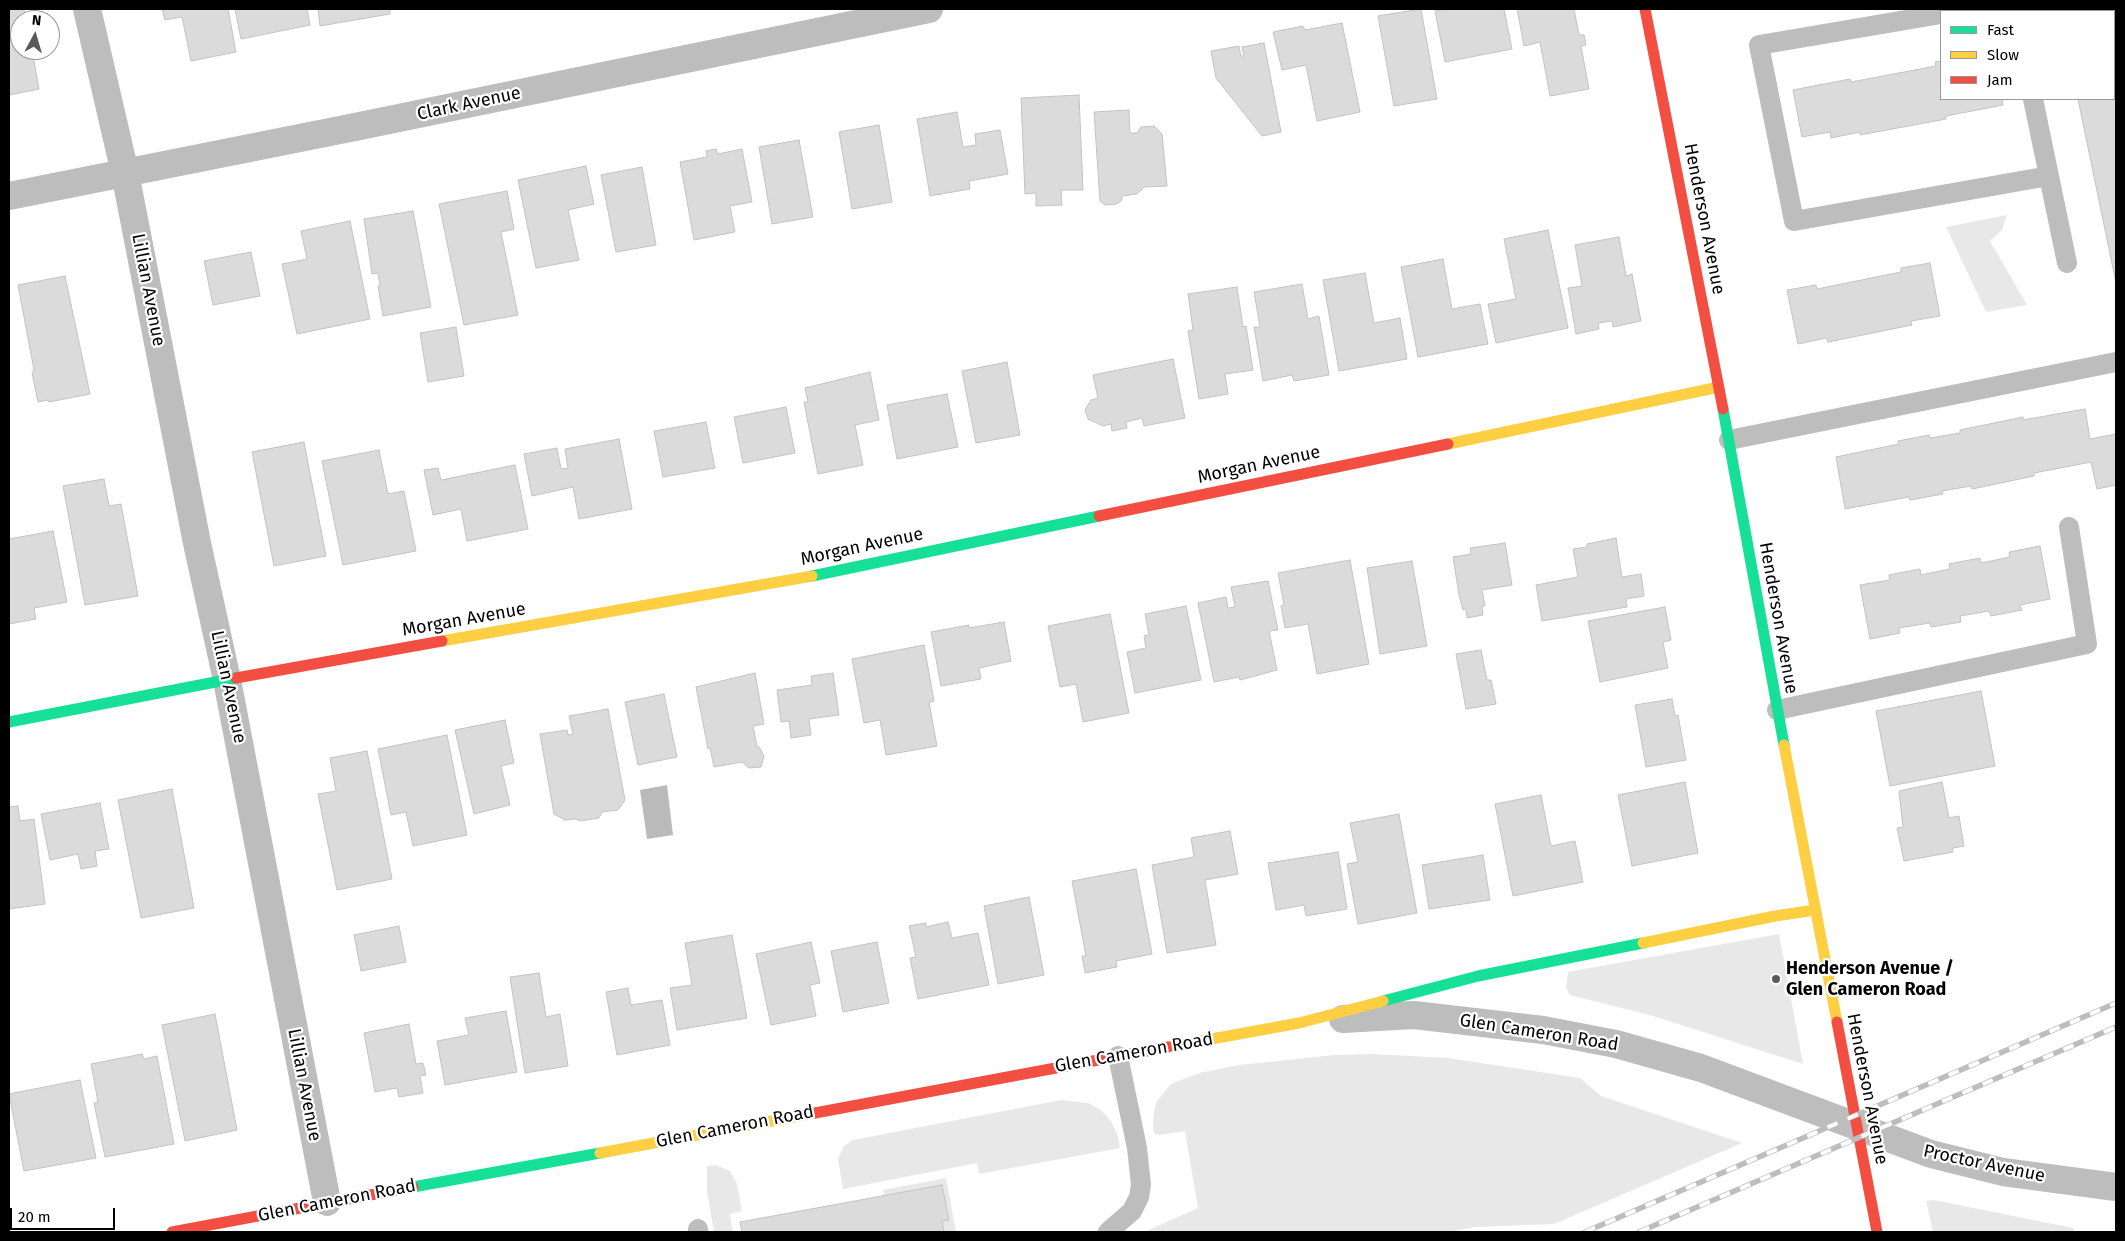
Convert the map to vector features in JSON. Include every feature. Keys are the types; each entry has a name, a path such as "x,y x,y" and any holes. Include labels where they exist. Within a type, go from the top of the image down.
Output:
{"street":[{"name":"Lillian Avenue","path":"88,9 126,173 197,543 227,680 327,1202"},
{"name":"Clark Avenue","path":"9,196 929,9"},
{"name":"Henderson Avenue","path":"1645,9 1719,387 1777,710 1877,1232"},
{"name":"Morgan Avenue","path":"9,722 227,680 808,577 1719,387"},
{"name":"Glen Cameron Road","path":"172,1232 1299,1023 1478,976 1775,916 1815,910"},
{"name":"Glen Cameron Road","path":"1299,1023 1375,1016 1414,1015 1543,1030 1616,1044 1701,1068 1856,1126"},
{"name":"Proctor Avenue","path":"1856,1126 1913,1148 2003,1172 2116,1187"}],"lane":[{"path":"1940,14 1758,45 1794,221 2049,176"},
{"path":"2033,100 2067,263"},
{"path":"1728,440 2116,362"},
{"path":"1777,710 2087,644 2069,527"},
{"path":"1108,1232 1132,1211 1139,1197 1141,1184 1138,1150 1118,1056"}],"shaded area":[{"path":"2007,215 2002,230 1990,241 2027,305 1986,312 1946,227"},
{"path":"667,785 673,835 647,839 640,790"},
{"path":"1779,934 1803,1064 1650,1015 1570,995 1566,988 1568,972"},
{"path":"1371,1054 1448,1058 1580,1078 1601,1096 1742,1143 1554,1224 1475,1227 1449,1232 1144,1232 1198,1208 1185,1131 1159,1135 1155,1134 1153,1130 1154,1111 1157,1101 1171,1084 1199,1073 1239,1065 1335,1055"},
{"path":"1061,1100 1088,1103 1101,1110 1111,1121 1118,1136 1120,1148 979,1174 977,1163 843,1189 838,1159 844,1146 853,1140"},
{"path":"716,1165 730,1171 737,1184 742,1211 730,1214 733,1232 714,1232 707,1192 707,1166"},
{"path":"946,1178 956,1232 944,1232 942,1221 949,1220 942,1186 885,1196 883,1190"},
{"path":"1934,1200 2073,1228 2075,1232 1933,1232 1926,1201"}],"building":[{"path":"9,9 24,9 10,10 10,60 34,60 39,89 9,95"},
{"path":"162,9 228,9 236,52 191,61 182,17 165,20"},
{"path":"235,9 307,9 310,25 241,39"},
{"path":"318,9 390,9 390,14 320,26"},
{"path":"1421,9 1437,99 1394,106 1378,16"},
{"path":"1448,9 1504,9 1512,49 1445,62 1435,11"},
{"path":"1517,9 1574,9 1579,35 1584,35 1586,45 1581,46 1589,89 1550,96 1540,42 1524,46"},
{"path":"2116,9 2116,283 2078,100 2115,100 2115,10 2059,10"},
{"path":"1342,23 1360,112 1317,121 1306,65 1282,70 1273,32 1303,26 1305,30"},
{"path":"1264,43 1281,132 1262,136 1216,78 1211,51 1239,46 1241,56 1244,56 1242,47"},
{"path":"1940,61 1940,100 2002,100 2003,105 1946,116 1946,119 1860,135 1860,132 1831,138 1830,132 1802,137 1793,90 1850,79 1851,82 1936,66 1935,62"},
{"path":"1079,95 1083,190 1061,190 1062,205 1036,206 1036,193 1025,194 1021,98"},
{"path":"1129,110 1130,133 1137,133 1141,127 1154,126 1162,134 1167,186 1144,187 1137,194 1122,196 1122,200 1117,204 1105,205 1100,201 1094,112"},
{"path":"957,112 963,147 976,145 975,134 1000,130 1008,174 969,181 970,189 930,196 917,119"},
{"path":"879,125 892,202 852,209 839,132"},
{"path":"799,140 813,217 772,224 759,147"},
{"path":"716,149 718,154 742,149 752,202 730,206 735,232 694,240 680,162 707,157 706,151"},
{"path":"586,166 594,204 568,210 579,260 536,268 518,180"},
{"path":"642,167 656,245 616,252 601,175"},
{"path":"507,191 514,229 501,232 518,315 464,325 439,204"},
{"path":"413,211 431,307 383,316 378,286 380,286 378,273 372,274 364,219"},
{"path":"350,221 370,319 297,334 282,264 307,259 301,231"},
{"path":"1548,230 1568,328 1496,343 1488,304 1516,299 1504,239"},
{"path":"1619,237 1626,276 1632,274 1641,321 1613,327 1612,321 1598,323 1599,329 1576,334 1568,288 1582,286 1575,245"},
{"path":"251,252 260,296 213,305 204,261"},
{"path":"1443,259 1452,309 1480,304 1488,344 1418,357 1401,267"},
{"path":"1930,263 1940,316 1911,321 1912,325 1828,342 1826,338 1798,344 1787,290 1816,285 1817,289 1901,272 1901,268"},
{"path":"1365,273 1374,323 1400,318 1407,359 1339,371 1323,280"},
{"path":"65,276 90,394 49,402 48,400 38,402 18,285"},
{"path":"1302,284 1308,319 1319,316 1329,375 1294,381 1292,375 1263,381 1254,327 1260,327 1254,292"},
{"path":"1237,287 1243,327 1246,326 1253,370 1225,374 1228,394 1199,399 1188,331 1193,330 1188,294"},
{"path":"456,327 464,376 428,382 420,333"},
{"path":"1173,359 1185,418 1144,426 1142,418 1126,422 1127,428 1112,431 1111,424 1103,426 1088,419 1085,410 1091,400 1098,398 1093,375"},
{"path":"1007,362 1020,435 976,443 962,371"},
{"path":"870,372 879,420 855,425 863,465 818,474 804,402 808,402 805,388"},
{"path":"947,394 958,447 897,459 887,405"},
{"path":"786,407 795,453 743,463 734,417"},
{"path":"2085,409 2090,439 2116,434 2116,485 2097,489 2091,462 2034,473 2034,476 1972,489 1971,486 1942,491 1943,494 1910,500 1909,497 1845,509 1836,457 1899,444 1898,441 1929,435 1930,438 1960,433 1960,430 2023,417 2023,420"},
{"path":"706,422 715,468 663,477 654,431"},
{"path":"619,439 632,509 579,519 573,487 532,496 524,454 557,448 561,469 568,468 565,449"},
{"path":"304,442 326,556 274,566 252,452"},
{"path":"379,450 388,494 404,491 416,551 343,565 322,461"},
{"path":"515,465 528,529 467,541 461,509 433,515 424,470 438,468 441,480"},
{"path":"104,479 109,506 121,504 138,596 85,605 63,486"},
{"path":"53,531 67,602 34,608 36,619 9,624 9,539"},
{"path":"1616,538 1622,577 1641,574 1644,596 1626,599 1627,607 1542,621 1536,585 1578,577 1573,549 1587,547 1587,544"},
{"path":"1505,543 1512,585 1482,590 1485,606 1482,606 1483,615 1467,618 1466,609 1463,610 1459,595 1453,557 1471,554 1470,548"},
{"path":"2040,546 2050,599 2020,605 2022,610 1991,616 1989,611 1960,616 1961,622 1931,627 1930,623 1899,628 1900,633 1870,639 1860,585 1890,580 1889,575 1920,569 1921,575 1950,569 1949,564 1980,558 1981,563 2010,557 2009,552"},
{"path":"1350,560 1369,664 1317,674 1308,624 1285,628 1281,606 1284,605 1278,573"},
{"path":"1412,561 1427,646 1380,654 1367,568"},
{"path":"1268,581 1278,630 1269,631 1277,670 1240,680 1239,677 1214,682 1198,603 1226,597 1228,608 1235,607 1231,587"},
{"path":"1186,606 1201,680 1135,693 1127,652 1146,648 1144,636 1149,635 1145,614"},
{"path":"1665,607 1671,640 1663,642 1668,668 1600,682 1588,621"},
{"path":"1110,614 1129,713 1083,722 1076,684 1060,687 1048,626"},
{"path":"1004,622 1011,661 979,668 981,679 941,686 931,632 969,625 969,628"},
{"path":"924,645 934,701 929,702 937,746 886,755 880,720 864,723 852,659"},
{"path":"1481,650 1487,680 1491,680 1496,704 1466,709 1456,654"},
{"path":"755,673 764,724 753,726 757,747 759,747 764,756 761,767 749,768 742,762 714,767 710,748 708,749 696,687"},
{"path":"833,673 839,715 809,719 811,735 791,738 789,721 781,722 777,690 812,685 811,676"},
{"path":"1981,691 1995,766 1890,786 1876,711"},
{"path":"664,694 677,757 638,765 625,702"},
{"path":"1672,699 1675,716 1678,715 1686,760 1646,767 1635,705"},
{"path":"608,709 625,800 618,810 602,812 599,818 580,821 576,819 565,820 554,814 540,734 567,730 568,735 573,734 569,716"},
{"path":"505,720 514,763 501,766 510,805 474,814 455,730"},
{"path":"447,735 467,835 413,846 406,812 391,815 378,749"},
{"path":"367,751 392,879 337,890 318,794 336,791 330,758"},
{"path":"1685,782 1698,853 1632,866 1618,795"},
{"path":"1942,782 1949,818 1959,816 1964,846 1953,848 1953,852 1904,861 1897,828 1903,827 1899,791"},
{"path":"172,789 194,908 141,918 118,800"},
{"path":"1541,795 1551,846 1575,841 1583,882 1513,896 1495,804"},
{"path":"100,803 109,849 95,851 97,866 81,869 78,854 50,860 41,814"},
{"path":"18,806 20,821 34,819 45,904 9,909 9,807"},
{"path":"1399,814 1417,913 1358,924 1347,864 1358,862 1350,823"},
{"path":"1230,831 1238,874 1205,880 1216,945 1167,953 1152,865 1194,857 1191,838"},
{"path":"1338,852 1347,909 1306,916 1304,905 1276,910 1268,863"},
{"path":"1483,855 1490,900 1429,909 1422,865"},
{"path":"1136,869 1152,954 1116,961 1117,967 1085,973 1082,956 1086,956 1072,881"},
{"path":"1029,897 1044,975 998,984 984,906"},
{"path":"948,922 952,938 978,933 989,985 918,999 910,958 916,957 909,926 926,923 926,927"},
{"path":"399,926 406,962 361,971 354,935"},
{"path":"732,935 747,1018 677,1030 670,988 692,985 685,943"},
{"path":"811,942 820,983 810,985 816,1016 771,1025 756,954"},
{"path":"877,942 889,1003 843,1012 831,951"},
{"path":"539,973 546,1017 560,1014 568,1066 525,1073 510,977"},
{"path":"628,988 631,1005 662,1000 670,1045 617,1055 606,992"},
{"path":"506,1011 517,1072 445,1085 437,1041 469,1035 465,1018"},
{"path":"215,1014 237,1130 185,1141 162,1025"},
{"path":"409,1024 416,1064 423,1063 426,1075 420,1076 423,1093 399,1097 397,1088 375,1092 364,1033"},
{"path":"142,1054 144,1059 157,1056 174,1144 105,1157 94,1103 98,1102 91,1064"},
{"path":"80,1080 96,1158 24,1171 9,1094"},
{"path":"942,1185 949,1220 942,1221 944,1232 742,1232 740,1222"}],"railway":[{"path":"1585,1232 2116,1003"},
{"path":"1639,1232 2116,1027"}],"traffic: fast":[{"path":"1723,409 1784,745"},
{"path":"812,576 1099,516"},
{"path":"9,722 236,678"},
{"path":"1383,1001 1478,976 1643,943"},
{"path":"413,1187 600,1153"}],"traffic: slow":[{"path":"1448,444 1719,387"},
{"path":"442,641 812,576"},
{"path":"1784,745 1837,1022"},
{"path":"1643,943 1775,916 1815,910"},
{"path":"1168,1047 1299,1023 1383,1001"},
{"path":"600,1153 815,1113"}],"traffic: jam":[{"path":"1645,9 1723,409"},
{"path":"1099,516 1448,444"},
{"path":"236,678 442,641"},
{"path":"1837,1022 1877,1232"},
{"path":"815,1113 1168,1047"},
{"path":"172,1232 413,1187"}],"place":[{"name":"Henderson Avenue / Glen Cameron Road","path":"1776,979"}]}
